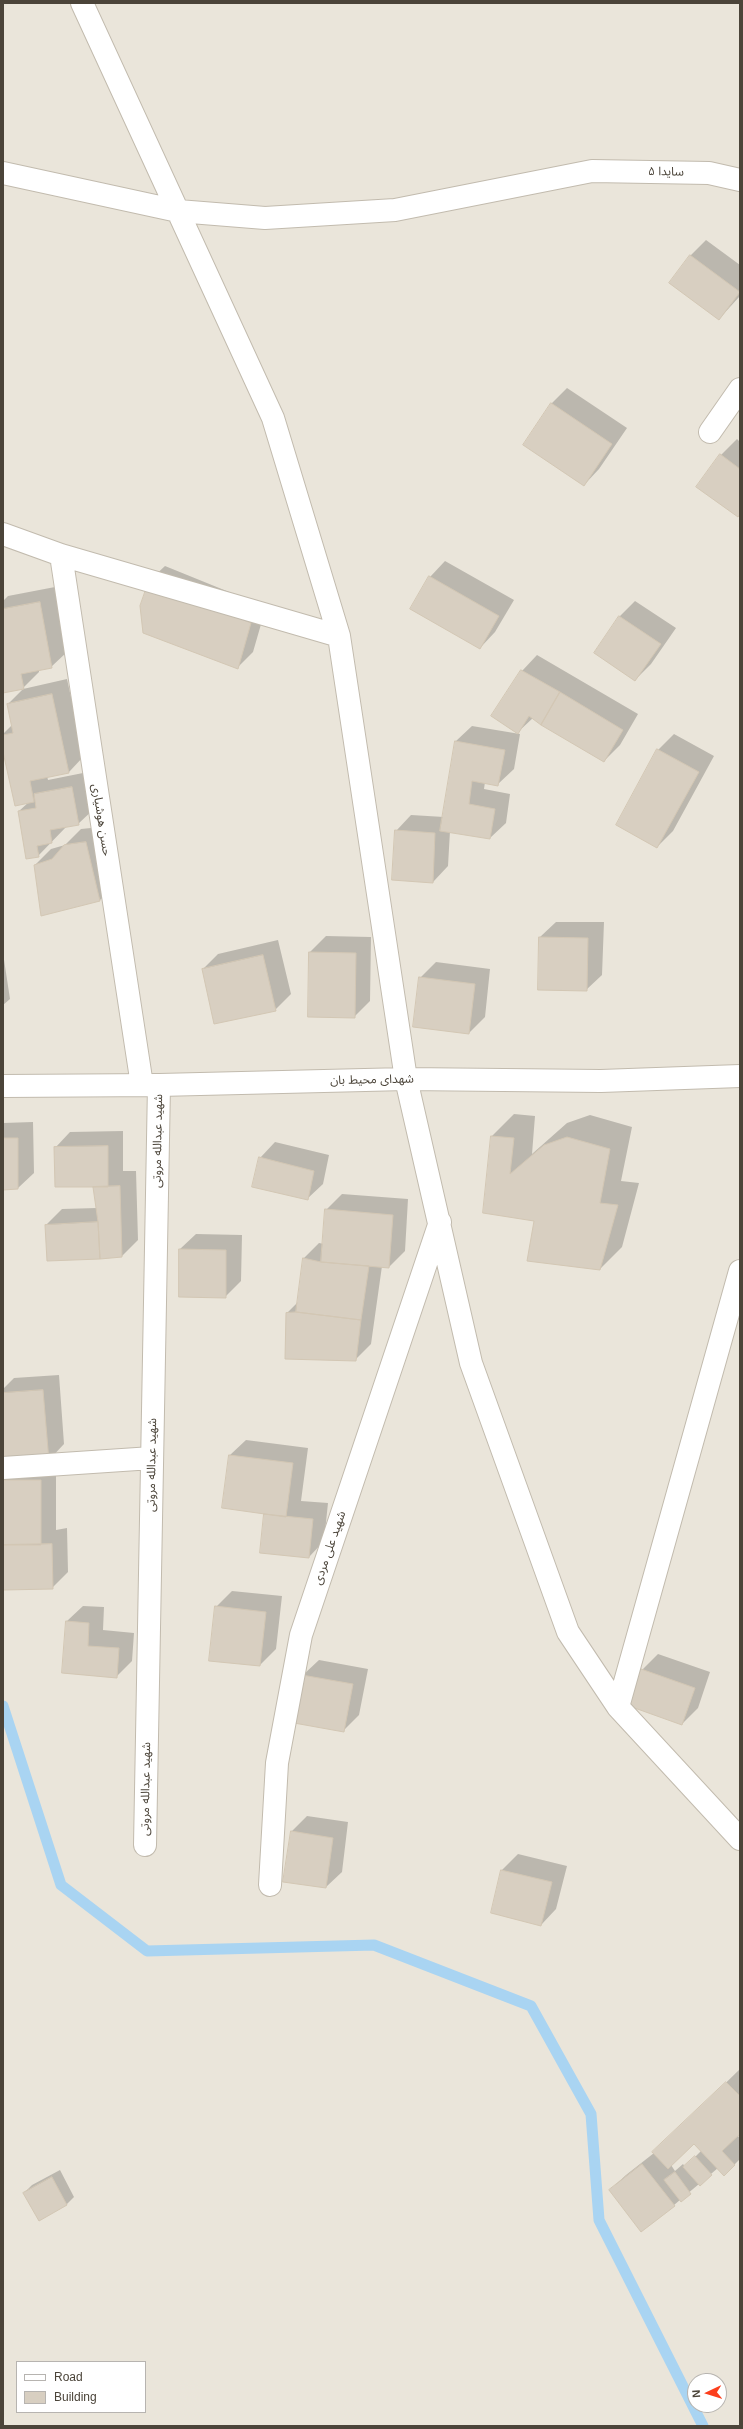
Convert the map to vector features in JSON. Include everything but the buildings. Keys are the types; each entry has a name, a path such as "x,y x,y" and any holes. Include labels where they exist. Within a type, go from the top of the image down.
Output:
{"street":[{"path":"82,3 273,418 339,636 406,1079 440,1222 471,1363 568,1632 618,1707 740,1839"},
{"name":"سایدا ۵","path":"3,173 178,211 265,218 395,210 592,171 709,173 740,180"},
{"path":"710,432 740,389"},
{"path":"3,534 61,555 339,636"},
{"name":"حسن هوشیاری","path":"61,555 151,1085"},
{"name":"شهدای محیط بان","path":"3,1086 151,1085 406,1079 601,1081 740,1076"},
{"name":"شهید عبدالله مروتی","path":"145,1845 152,1458 151,1085"},
{"name":"شهید علی مردی","path":"270,1885 277,1763 301,1635 440,1222"},
{"path":"618,1707 740,1271"},
{"path":"3,1468 152,1458"}],"shaded area":[{"path":"3,3 740,3 740,2426 3,2426"}],"waterway":[{"path":"3,1706 61,1885 147,1951 374,1945 531,2006 591,2114 599,2220 703,2426"}]}
